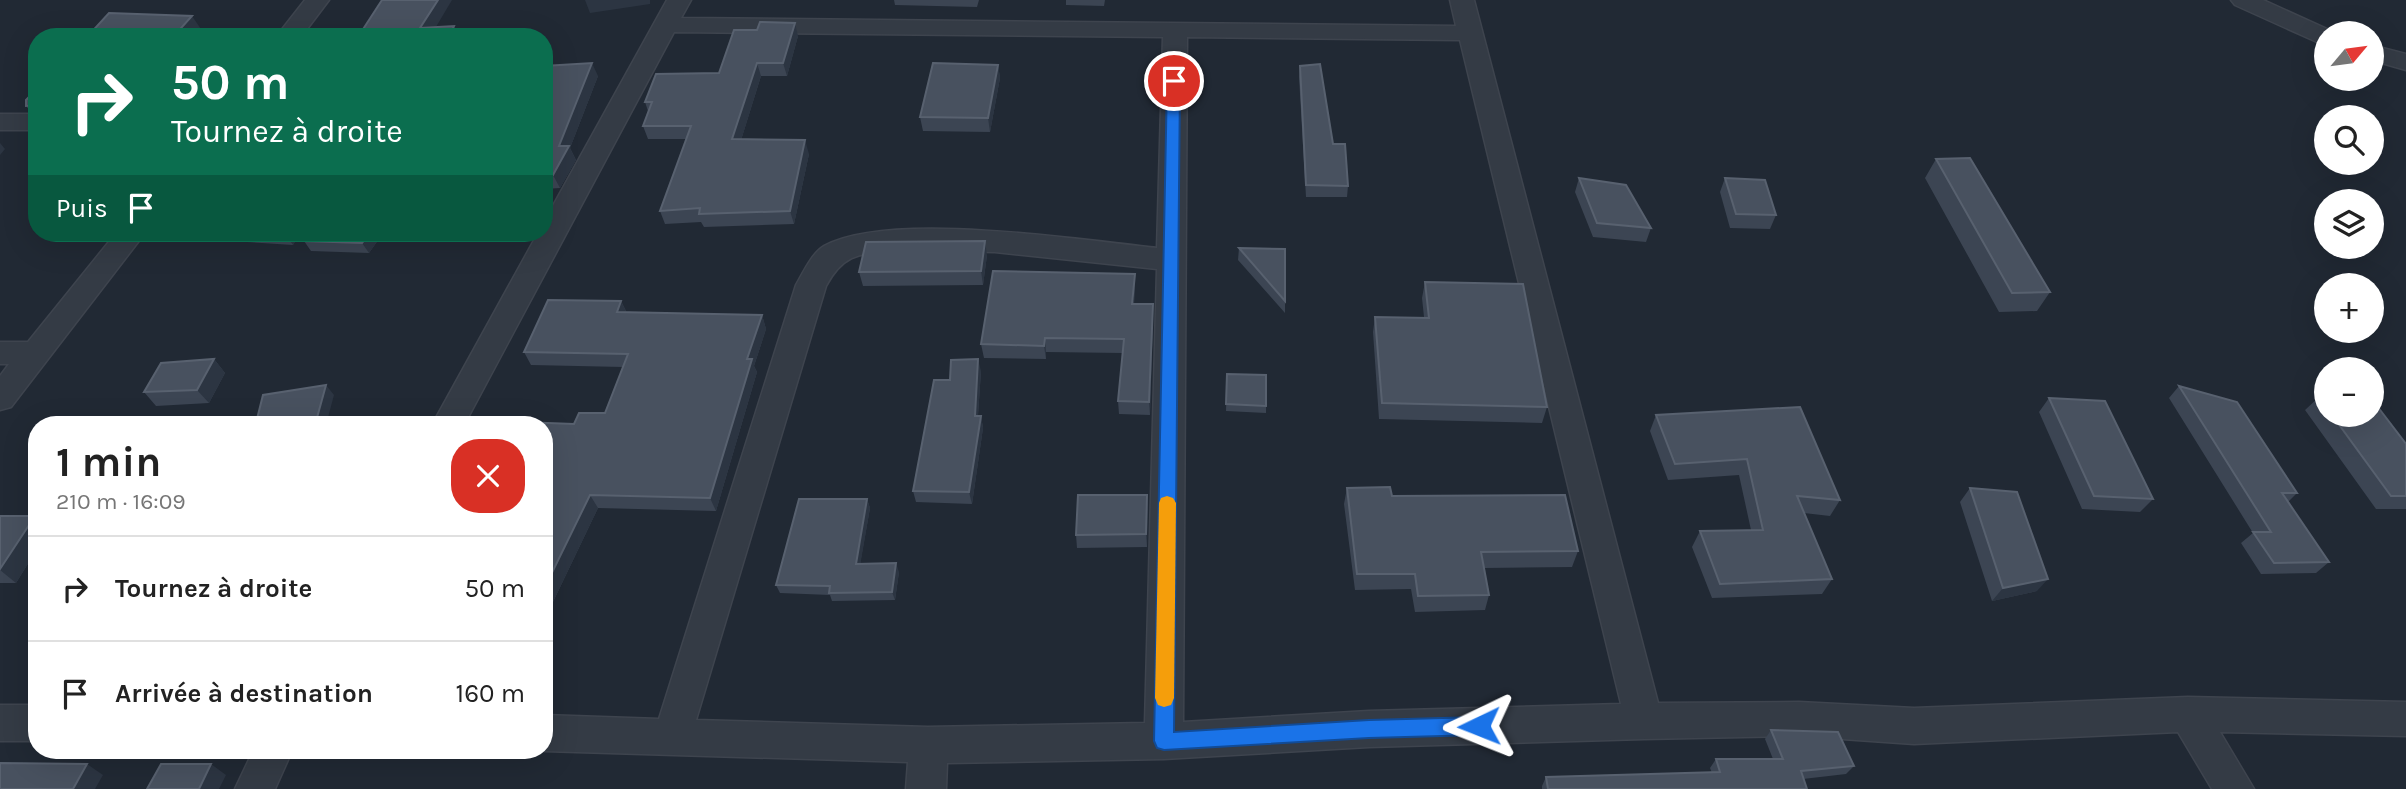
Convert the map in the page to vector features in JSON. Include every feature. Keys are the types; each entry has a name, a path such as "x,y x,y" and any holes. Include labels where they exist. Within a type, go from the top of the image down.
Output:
{"street":[{"path":"295,28 317,0"},
{"path":"553,231 679,0"},
{"path":"1462,0 1644,722"},
{"path":"2243,0 2314,32"},
{"path":"665,25 1470,33"},
{"path":"1164,741 1175,30"},
{"path":"2384,56 2406,62"},
{"path":"0,122 28,122"},
{"path":"672,737 811,285 833,254 871,241 974,241 1171,260"},
{"path":"0,398 124,242"},
{"path":"453,416 547,242"},
{"path":"0,353 36,353"},
{"path":"2188,714 2234,789"},
{"path":"553,733 928,745 1164,741 1369,729 1799,719 1914,726 2188,714 2406,719"},
{"path":"0,723 28,723"},
{"path":"926,789 928,745"},
{"path":"255,789 269,759"}],"building":[{"path":"382,0 438,0 420,28 364,28"},
{"path":"109,13 192,16 181,28 95,28"},
{"path":"760,22 795,23 783,63 757,63 732,139 805,140 790,211 699,214 700,208 660,211 691,126 643,126 652,102 645,102 656,74 719,73 734,30 757,30"},
{"path":"454,26 453,28 420,28"},
{"path":"592,63 559,146 569,146 553,175 553,65"},
{"path":"933,63 998,65 988,118 920,117"},
{"path":"1320,64 1333,144 1345,144 1348,186 1306,185 1300,66"},
{"path":"1970,158 2050,292 2012,293 1936,159"},
{"path":"1579,178 1626,185 1651,228 1597,223"},
{"path":"1725,178 1765,180 1776,215 1736,214"},
{"path":"985,241 981,271 859,272 866,242"},
{"path":"1239,248 1285,249 1285,301"},
{"path":"993,271 1135,274 1132,304 1153,304 1149,402 1118,401 1124,339 1045,338 1044,346 981,344"},
{"path":"1425,282 1523,284 1547,407 1382,403 1375,317 1429,318"},
{"path":"548,300 621,301 617,312 762,315 747,359 752,359 710,498 590,495 553,571 553,423 574,424 579,413 605,413 628,354 524,352"},
{"path":"214,359 197,390 144,392 161,363"},
{"path":"978,359 975,416 981,416 969,492 913,491 934,380 950,380 951,360"},
{"path":"1227,374 1266,375 1266,406 1226,404"},
{"path":"326,385 317,416 258,416 263,395"},
{"path":"2179,386 2237,402 2297,493 2282,493 2329,562 2274,563 2253,532 2271,532"},
{"path":"2049,398 2105,401 2153,499 2094,496"},
{"path":"1800,407 1840,500 1797,496 1832,579 1720,584 1700,531 1763,530 1747,459 1675,464 1656,415"},
{"path":"2384,415 2406,444 2406,496 2391,496 2341,427 2384,427"},
{"path":"1390,487 1392,496 1565,495 1578,551 1481,552 1489,595 1418,596 1415,574 1357,574 1347,488"},
{"path":"1970,488 2017,492 2048,579 2003,588"},
{"path":"1078,495 1147,495 1146,534 1076,535"},
{"path":"799,499 867,499 856,564 896,563 892,592 829,593 830,586 776,585"},
{"path":"0,516 28,516 28,527 0,569"},
{"path":"1771,730 1838,732 1854,766 1801,771 1807,789 1548,789 1546,777 1720,772 1716,759 1783,759"},
{"path":"0,763 87,764 73,789 0,789"},
{"path":"161,764 211,764 199,789 147,789"}],"slow traffic":[{"path":"1164,698 1167,503"}],"route":[{"path":"1174,81 1164,741 1369,729 1479,726"}]}
